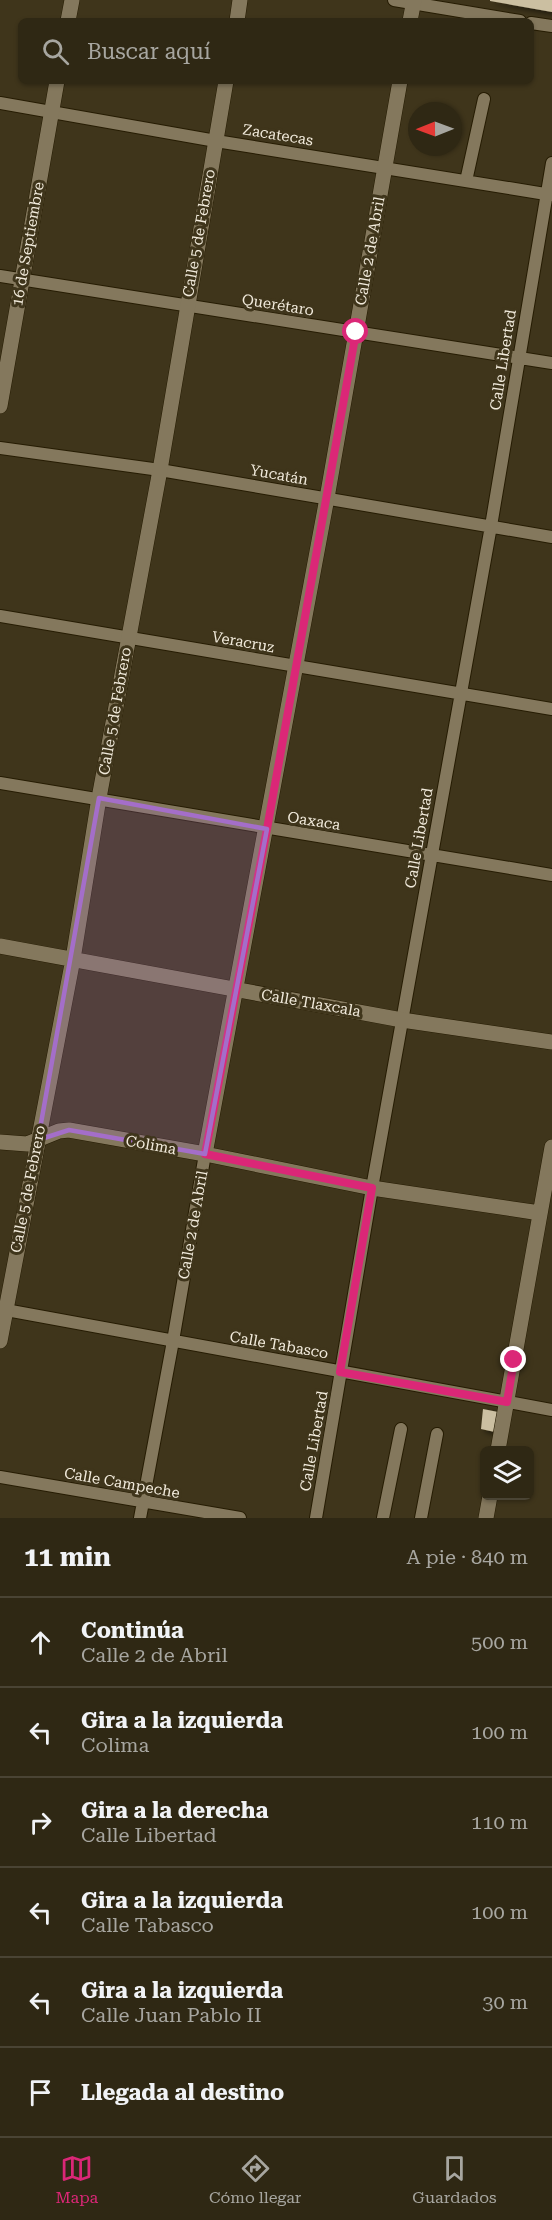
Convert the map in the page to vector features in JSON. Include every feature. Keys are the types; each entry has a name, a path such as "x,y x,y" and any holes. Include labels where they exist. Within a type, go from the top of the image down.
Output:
{"street":[{"path":"69,18 72,0"},
{"path":"237,18 240,0"},
{"path":"394,0 503,18"},
{"path":"410,18 413,2"},
{"path":"534,23 552,26"},
{"name":"16 de Septiembre","path":"0,406 56,84"},
{"name":"Calle 5 de Febrero","path":"0,1341 3,1310 73,959 99,798 160,470 186,305 226,84"},
{"name":"Calle 2 de Abril","path":"140,1518 327,498 399,84"},
{"path":"466,181 484,99"},
{"name":"Zacatecas","path":"0,103 216,141 549,194"},
{"name":"Calle Libertad","path":"316,1518 372,1188 549,194 552,163"},
{"name":"Querétaro","path":"0,276 552,363"},
{"name":"Yucatán","path":"0,448 160,470 552,537"},
{"name":"Veracruz","path":"0,616 552,710"},
{"name":"Oaxaca","path":"0,783 552,875"},
{"name":"Calle Tlaxcala","path":"0,946 402,1020 552,1042"},
{"name":"Colima","path":"0,1142 16,1145 69,1130 205,1154 372,1188 546,1213"},
{"path":"499,1446 546,1213 552,1147"},
{"name":"Calle Tabasco","path":"3,1310 552,1410"},
{"path":"383,1518 401,1429"},
{"path":"421,1518 437,1434"},
{"name":"Calle Campeche","path":"0,1477 240,1518"},
{"path":"486,1518 489,1500"}],"highlighted area":[{"path":"99,798 267,829 205,1154 69,1130 38,1140"}],"building":[{"path":"552,0 552,12 490,1"},
{"path":"483,1409 498,1412 495,1432 481,1429"}],"route":[{"path":"356,332 267,829 205,1154 372,1188 340,1372 507,1402 514,1360"}]}
